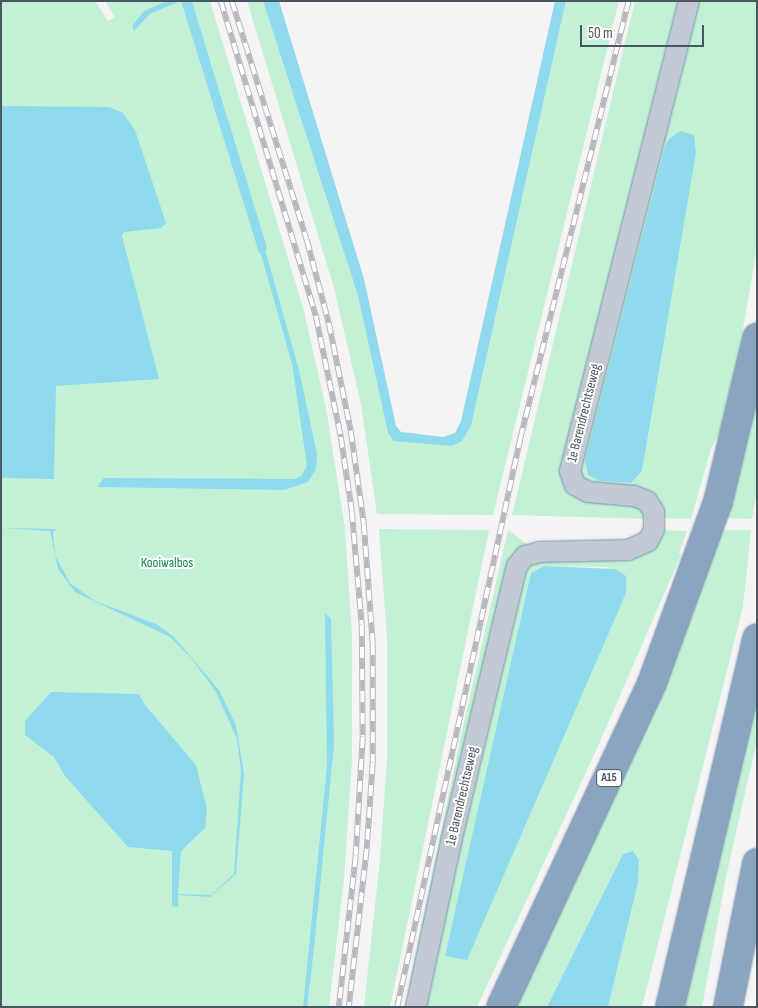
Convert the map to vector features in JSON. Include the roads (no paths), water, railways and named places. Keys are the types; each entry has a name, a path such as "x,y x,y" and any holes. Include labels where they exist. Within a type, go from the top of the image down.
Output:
{"highway":[{"name":"A15","path":"501,1007 652,683 704,545 718,502 757,338"},
{"path":"670,1007 757,638"},
{"path":"728,1007 757,863"}],"lane":[{"name":"1e Barendrechtseweg","path":"416,1007 451,842 517,566 525,556 540,552 628,550 648,541 654,529 654,512 647,501 634,496 588,492 575,485 570,471 689,1"}],"water":[{"path":"167,1 180,1 150,14 134,31 132,26 144,11"},
{"path":"181,1 192,1 267,248 265,253 259,253"},
{"path":"263,1 279,1 364,279 396,426 401,432 443,437 455,433 461,421 555,1 566,1 471,426 462,441 452,446 394,441 388,433 358,296"},
{"path":"1,106 109,107 123,113 135,130 166,223 161,228 124,232 122,236 159,379 56,386 54,479 1,478"},
{"path":"680,131 694,135 696,152 642,471 631,483 600,481 588,475 585,461 665,146 669,139"},
{"path":"292,363 298,365 317,454 316,469 308,482 284,490 97,487 104,478 294,479 301,476 307,466"},
{"path":"1,528 56,529 53,533 55,555 50,531"},
{"path":"55,555 70,583 95,601 156,624 173,636 219,690 236,725 244,774 236,874 210,897 178,895 178,907 172,906 172,851 128,847 65,776 54,757 25,735 25,721 51,692 139,694 145,705 196,765 207,809 205,828 181,851 178,894 211,895 234,874 241,771 237,739 216,692 191,658 170,637 75,592 58,569"},
{"path":"544,566 615,569 626,576 626,593 467,960 445,956 531,573"},
{"path":"325,613 331,619 334,744 314,948 307,1007 303,1007 327,766"},
{"path":"633,851 639,860 638,883 608,1007 547,1007 623,854"}],"waterway":[{"path":"263,253 294,363"}],"railway":[{"path":"221,1 316,316 341,437 352,511 362,625 363,737 356,856 339,1007"},
{"path":"232,1 307,240 329,323 351,431 364,524 373,644 373,763 367,849 349,1007"},
{"path":"397,1007 520,439 628,1"}],"park label":[{"name":"Kooiwalbos","path":"167,563"}]}
